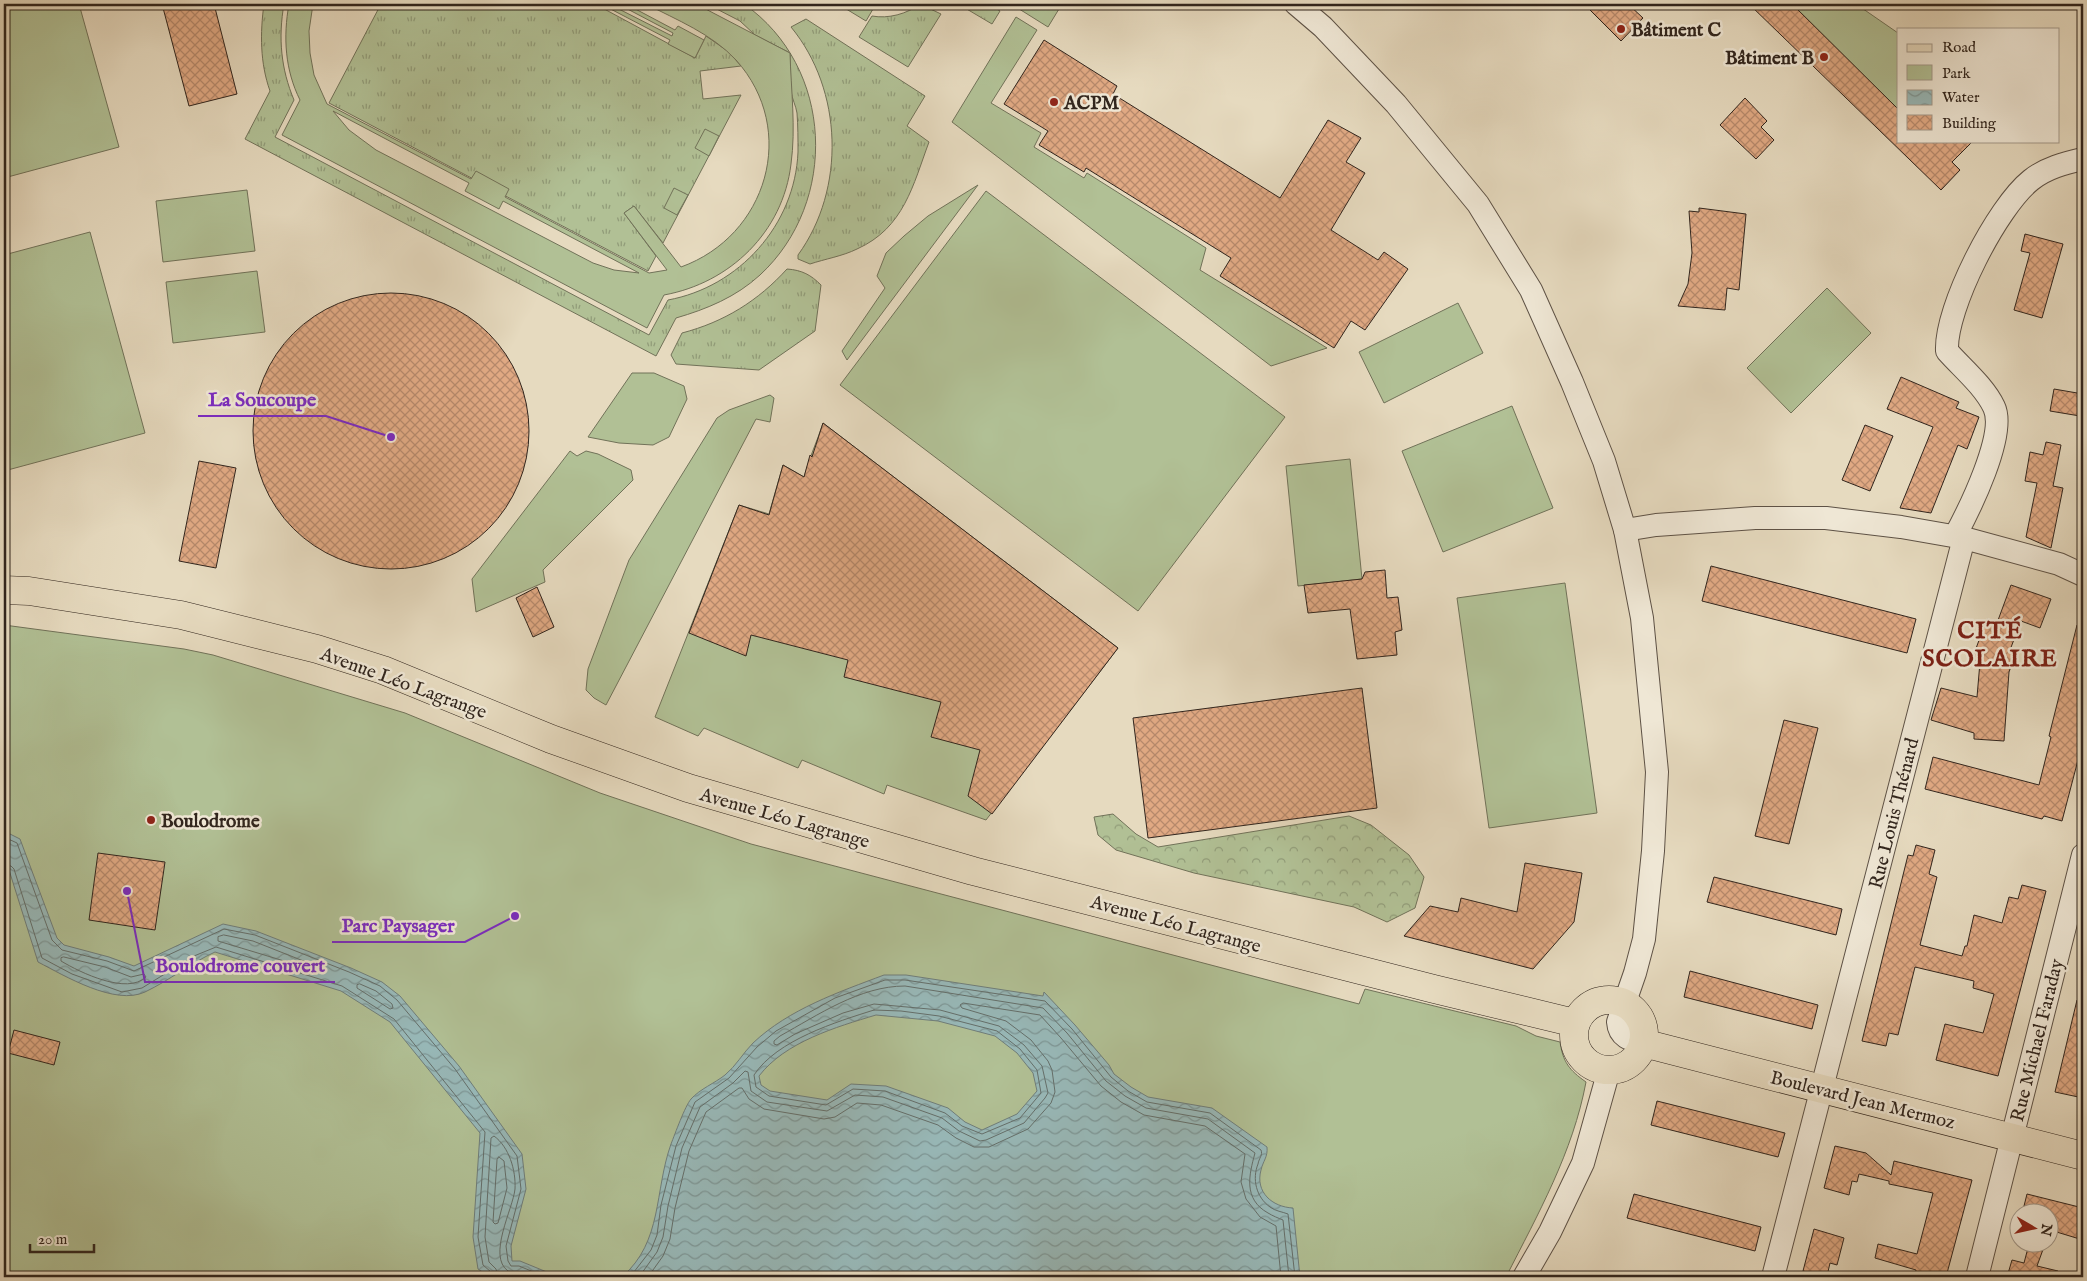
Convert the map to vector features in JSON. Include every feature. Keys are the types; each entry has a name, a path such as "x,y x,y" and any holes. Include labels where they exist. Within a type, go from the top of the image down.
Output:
{"main road":[{"name":"Avenue Léo Lagrange","path":"4,590 29,591 181,615 317,649 383,670 551,738 688,788 973,870 1575,1024"},
{"path":"1601,1000 1625,1003 1634,1010 1641,1020 1644,1031 1640,1052 1627,1065 1609,1070 1589,1064 1575,1046 1575,1024 1581,1013 1590,1005 1601,1000"},
{"name":"Boulevard Jean Mermoz","path":"1643,1043 2083,1156"}],"street":[{"path":"1296,4 1323,28 1396,104 1478,204 1535,299 1572,382 1604,461 1625,530 1642,618 1657,772 1653,851 1644,939 1625,1003"},
{"name":"Rue Louis Thénard","path":"1773,1277 1822,1089 1959,537 1990,458 1997,432 1998,421 1995,408 1988,396 1947,351 1946,339 1952,314 1972,267 1997,221 2015,196 2031,180 2055,166 2083,158"},
{"path":"1625,530 1656,525 1756,518 1826,518 1959,537 2059,564 2083,575"},
{"name":"Rue Michael Faraday","path":"1977,1277 2083,855"},
{"path":"1524,1277 1550,1232 1583,1163 1609,1070"}],"green space":[{"path":"4,4 79,4 119,147 4,178"},
{"path":"264,4 284,4 281,29 282,53 286,77 294,100 275,137 649,335 668,300 694,293 718,282 740,267 774,227 786,204 794,179 798,152 797,113 791,91 790,54 796,63 809,98 815,136 813,174 803,211 786,245 760,275 731,296 699,311 676,318 656,356 245,139 270,91 264,70 262,48"},
{"path":"289,4 313,4 309,31 310,53 314,75 327,104 471,179 476,171 509,189 505,197 649,273 667,270 624,213 634,206 681,267 711,252 735,231 753,206 764,178 769,148 766,118 755,88 736,60 727,51 694,28 646,4 696,4 790,53 793,137 791,164 786,189 777,211 765,232 749,250 731,266 711,279 688,289 664,295 647,328 282,135 300,100 288,65 286,41","holes":["333,111 469,183 465,191 499,209 503,201 639,273 614,270 593,263 376,150 349,130"]},
{"path":"381,4 595,4 695,58 706,36 729,52 741,66 700,71 703,99 741,95 663,243 634,206 624,213 656,256 648,271 329,103"},
{"path":"601,4 609,4 672,36 673,33 618,4 626,4 675,30 678,26 704,40 695,58 668,44 670,40"},
{"path":"707,4 744,4 774,31 788,52 755,35 740,21"},
{"path":"838,4 865,4 873,9 866,21"},
{"path":"920,4 941,14 908,67 859,37 872,16 897,15 909,11"},
{"path":"967,4 988,4 1000,11 992,24 965,8"},
{"path":"1018,4 1062,4 1048,27 1016,7"},
{"path":"1792,4 1856,4 1897,32 1897,108"},
{"path":"1016,17 1037,30 991,103 1041,133 1034,147 1084,178 1087,173 1206,248 1200,270 1327,348 1271,366 952,122"},
{"path":"806,19 925,96 907,126 929,142 905,204 886,229 873,240 857,249 810,264 798,259 798,255 814,229 824,200 831,170 832,140 829,109 821,80 808,52 791,27"},
{"path":"705,129 719,136 709,156 695,148"},
{"path":"978,185 847,360 842,351 885,288 877,276 886,253 928,216"},
{"path":"674,188 688,195 677,215 664,208"},
{"path":"247,190 255,251 163,262 156,201"},
{"path":"986,191 1285,417 1138,611 840,385"},
{"path":"90,232 145,433 4,471 4,255"},
{"path":"787,269 806,274 814,278 821,285 815,331 759,370 676,364 671,355 682,333 712,323 739,309 764,291"},
{"path":"257,271 265,332 173,343 166,282"},
{"path":"1827,288 1871,333 1791,413 1747,368"},
{"path":"1458,303 1483,353 1384,403 1359,352"},
{"path":"632,373 654,373 684,386 687,399 669,437 653,445 619,443 588,437"},
{"path":"770,395 774,398 770,422 756,419 606,705 594,698 586,690 588,669 629,560 717,418 729,410"},
{"path":"1512,406 1553,508 1443,552 1402,451"},
{"path":"823,423 1118,648 986,820 887,785 884,794 802,760 798,768 704,728 698,736 655,717 739,505 769,514 783,465 804,477"},
{"path":"570,451 577,456 586,451 598,454 631,470 633,480 543,570 545,582 476,612 472,579"},
{"path":"1350,459 1362,579 1298,586 1286,466"},
{"path":"1565,583 1597,813 1489,828 1457,598"},
{"path":"4,625 184,649 213,655 405,713 600,793 751,844 1359,1004 1365,989 1516,1026 1536,1036 1560,1042 1568,1065 1575,1074 1586,1082 1573,1133 1553,1182 1506,1277 4,1277"},
{"path":"1113,814 1136,834 1158,847 1349,816 1371,825 1409,855 1424,877 1415,908 1387,922 1354,907 1194,873 1116,850 1098,835 1094,817"}],"water":[{"path":"4,831 20,839 57,938 64,945 134,966 223,924 256,931 351,968 382,982 400,996 459,1066 522,1154 526,1189 511,1246 512,1261 520,1261 559,1277 490,1277 478,1269 473,1237 480,1133 390,1022 341,991 215,952 145,992 133,995 119,995 90,988 62,975 38,962 9,870 4,870"},
{"path":"884,975 906,975 1043,996 1044,992 1075,1025 1109,1065 1114,1074 1131,1087 1148,1097 1212,1108 1267,1147 1261,1170 1261,1185 1267,1197 1272,1201 1278,1205 1293,1208 1300,1277 622,1277 645,1248 656,1215 671,1144 691,1099 725,1075 753,1043 782,1020 832,995","holes":["876,1015 938,1021 995,1036 1017,1053 1033,1073 1037,1091 1017,1114 982,1130 965,1122 948,1108 886,1086 851,1084 827,1100 770,1091 761,1085 759,1076 783,1054 812,1037 844,1025"]}],"building":[{"path":"162,4 214,4 237,94 189,106"},
{"name":"Bâtiment C","path":"1584,4 1628,4 1643,18 1621,41"},
{"name":"Bâtiment B","path":"1749,4 1792,4 1897,108 1897,142 1972,142 1952,162 1960,170 1941,190"},
{"path":"1044,40 1117,86 1113,94 1280,198 1328,120 1361,138 1346,162 1365,173 1331,230 1378,260 1384,252 1408,269 1365,330 1351,321 1334,348 1220,276 1231,258 1086,168 1084,172 1039,145 1048,131 1004,104"},
{"path":"1745,98 1767,121 1761,127 1774,140 1756,159 1720,125"},
{"path":"1699,208 1746,214 1739,290 1727,288 1725,310 1678,306 1688,284 1692,253 1689,211 1699,212"},
{"path":"2025,234 2063,244 2042,318 2014,310 2030,253 2021,251"},
{"path":"405,293 444,303 456,309 479,324 498,343 519,378 527,404 529,431 527,458 519,484 506,508 489,529 468,546 444,559 405,569 377,569 338,559 326,553 303,538 284,519 263,484 255,458 253,417 263,378 269,366 284,343 303,324 338,303 364,295"},
{"path":"1901,377 1959,402 1956,408 1979,417 1967,449 1958,445 1931,513 1900,508 1933,427 1887,409"},
{"path":"2054,389 2083,394 2080,416 2050,411"},
{"path":"823,423 1118,648 992,814 968,796 980,750 931,737 941,702 844,677 848,660 751,635 746,656 689,633 739,505 769,515 783,465 804,477 810,455 812,457"},
{"path":"1865,425 1893,436 1870,491 1842,480"},
{"path":"2046,442 2061,445 2053,486 2063,488 2051,548 2026,537 2037,483 2025,481 2030,452 2043,455"},
{"path":"199,461 236,468 216,568 179,561"},
{"path":"1711,566 1916,619 1907,653 1702,601"},
{"path":"1385,570 1387,598 1398,597 1402,630 1395,632 1397,655 1357,659 1350,609 1308,613 1304,585 1362,579 1365,572"},
{"path":"2011,585 2051,599 2040,628 2021,621 2010,650 2016,653 2009,672 2004,741 1974,739 1974,733 1931,720 1941,688 1977,697 1980,662 1972,659 1987,619 1997,623"},
{"path":"537,587 554,627 533,637 516,598"},
{"path":"2077,625 2083,625 2083,741 2062,821 2044,816 2042,819 1925,789 1933,757 2039,785 2051,737 2049,736"},
{"path":"1362,688 1377,808 1148,838 1133,718"},
{"path":"1784,720 1818,728 1789,844 1755,836"},
{"path":"1916,845 1935,850 1929,874 1937,877 1920,945 1962,956 1965,946 1967,946 1974,915 2002,923 2009,897 2018,899 2022,885 2046,891 1998,1076 1936,1060 1945,1024 1983,1033 1994,994 1973,988 1974,981 1915,967 1898,1035 1889,1033 1886,1046 1862,1041 1908,855 1913,856"},
{"path":"98,853 165,862 155,930 89,920"},
{"path":"1525,863 1582,873 1574,922 1533,969 1404,936 1430,906 1458,912 1461,898 1517,912"},
{"path":"1714,877 1842,909 1836,935 1707,902"},
{"path":"1690,971 1818,1005 1812,1029 1684,997"},
{"path":"2077,1000 2083,1001 2083,1098 2055,1092"},
{"path":"14,1030 60,1042 54,1065 8,1053"},
{"path":"1657,1101 1785,1133 1778,1157 1651,1125"},
{"path":"1835,1146 1866,1153 1891,1175 1894,1161 1972,1180 1946,1277 1915,1277 1916,1270 1875,1258 1878,1244 1917,1254 1933,1193 1889,1184 1889,1181 1859,1174 1857,1182 1852,1181 1849,1195 1824,1188"},
{"path":"1634,1194 1761,1227 1755,1251 1627,1218"},
{"path":"2027,1194 2083,1208 2083,1240 2060,1233 2060,1204 2024,1204"},
{"path":"1814,1229 1844,1238 1837,1265 1830,1263 1827,1276 1803,1271"},
{"path":"2026,1254 2041,1254 2037,1266 2058,1271 2057,1277 2007,1277 2012,1260 2024,1263"}],"place":[{"name":"Bâtiment C","path":"1621,29"},
{"name":"Bâtiment B","path":"1824,57"},
{"name":"ACPM","path":"1054,102"},
{"name":"La Soucoupe","path":"391,437"},
{"name":"Boulodrome","path":"151,820"},
{"name":"Boulodrome couvert","path":"127,891"},
{"name":"Parc Paysager","path":"515,916"}],"district":[{"name":"CITÉ SCOLAIRE","path":"1990,644"}]}
